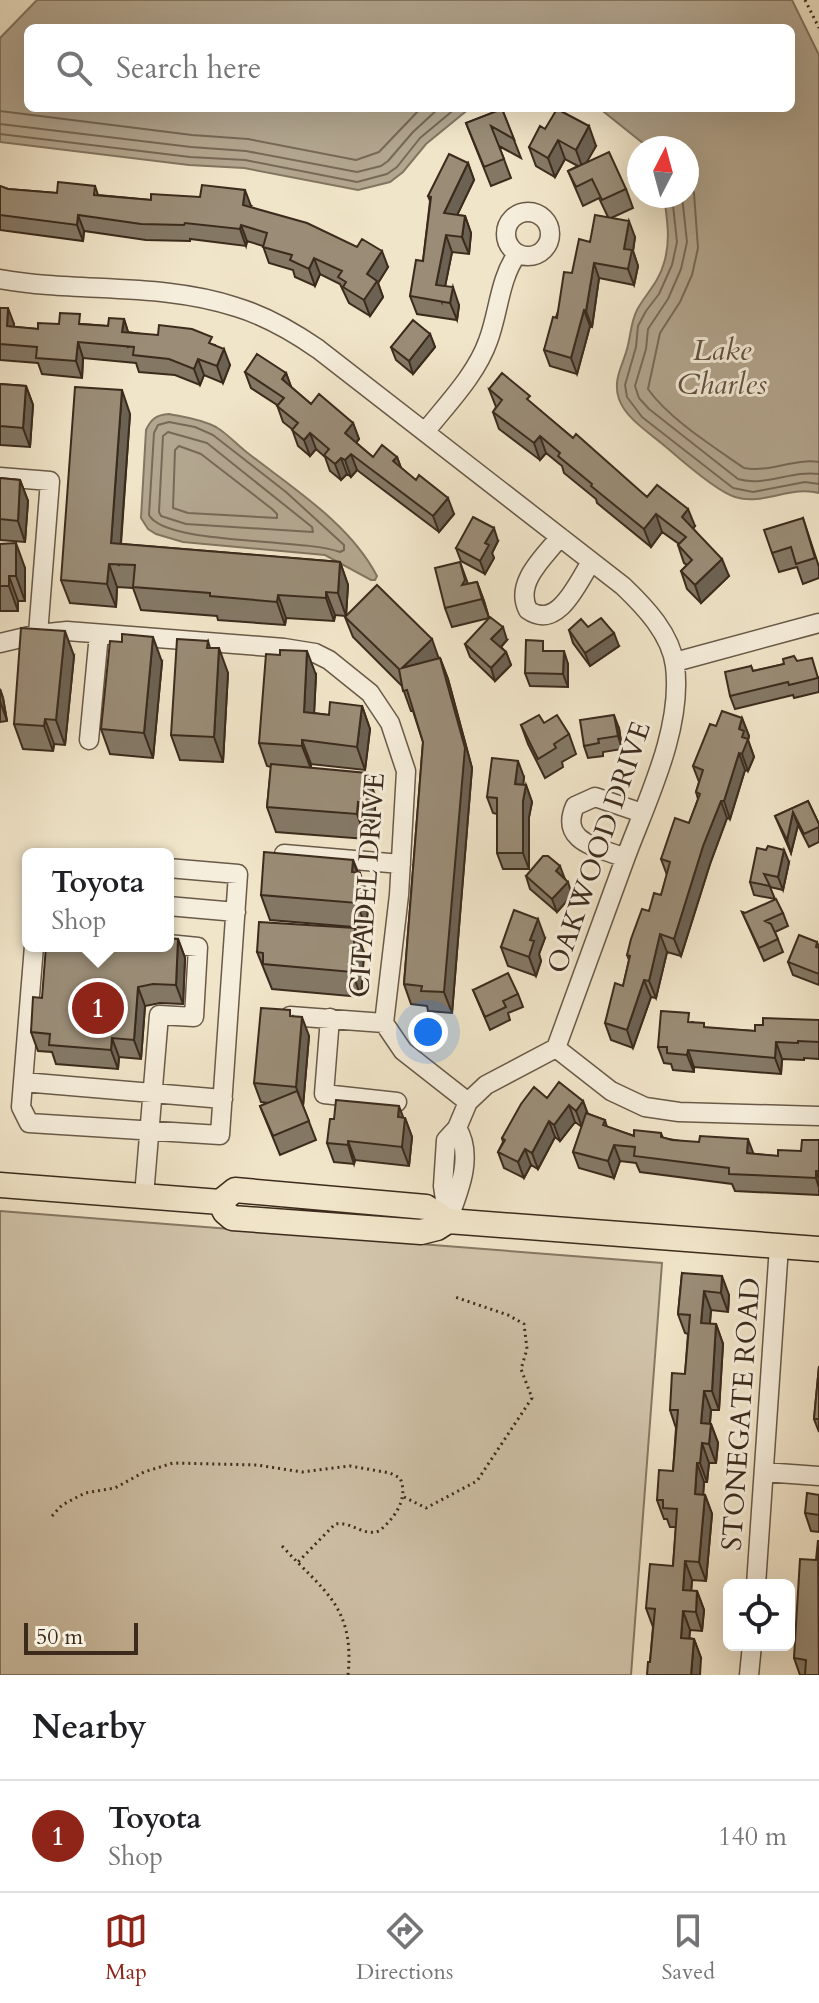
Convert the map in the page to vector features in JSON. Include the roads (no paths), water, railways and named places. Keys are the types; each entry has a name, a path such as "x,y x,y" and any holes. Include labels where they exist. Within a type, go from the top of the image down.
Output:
{"main road":[{"path":"0,1185 220,1202 232,1218 421,1232 448,1221 819,1249"}],"street":[{"path":"425,432 477,364 495,319 507,268 517,254"},
{"name":"OAKWOOD DRIVE","path":"0,279 183,295 237,307 269,319 300,336 560,537 645,608 659,627 675,662 671,729 556,1048"},
{"path":"0,477 50,481 38,634"},
{"path":"560,537 527,579 523,595 528,610 542,615 561,609 591,562"},
{"path":"675,662 819,623"},
{"name":"CITADEL DRIVE","path":"0,643 67,631 297,650 315,653 358,680 376,700 390,723 406,771 401,864 384,1023 403,1051 468,1102"},
{"path":"89,740 99,634"},
{"path":"625,858 578,839 571,828 575,806 595,797 642,813"},
{"path":"284,854 401,864"},
{"path":"34,952 21,1107 29,1123 220,1135 238,874 174,869"},
{"path":"174,907 236,912"},
{"path":"174,945 233,948"},
{"path":"194,1017 198,947"},
{"path":"144,1196 159,1015 229,1020"},
{"path":"290,1016 384,1023"},
{"path":"330,1018 324,1094 397,1102"},
{"path":"448,1221 443,1186 446,1140 457,1128 468,1102 486,1085 556,1048 611,1091 645,1107 679,1112 819,1116"},
{"path":"23,1082 223,1099"},
{"name":"STONEGATE ROAD","path":"756,1579 779,1246"},
{"path":"764,1472 819,1476"},
{"path":"749,1675 751,1651"}],"water":[{"name":"Lake Charles","path":"37,0 792,0 819,55 819,493 808,491 756,499 727,494 639,425 622,406 617,392 633,319 659,277 664,263 668,230 665,208 699,208 699,136 634,136 604,112 795,112 795,24 24,24 24,112 465,112 426,144 403,172 390,182 358,190 244,168 189,165 0,142 0,38"},
{"path":"169,414 216,427 302,494 352,540 377,576 375,580 325,555 183,542 148,529 141,518 146,430 154,418"}],"place":[{"name":"Toyota","path":"98,1008"}]}
